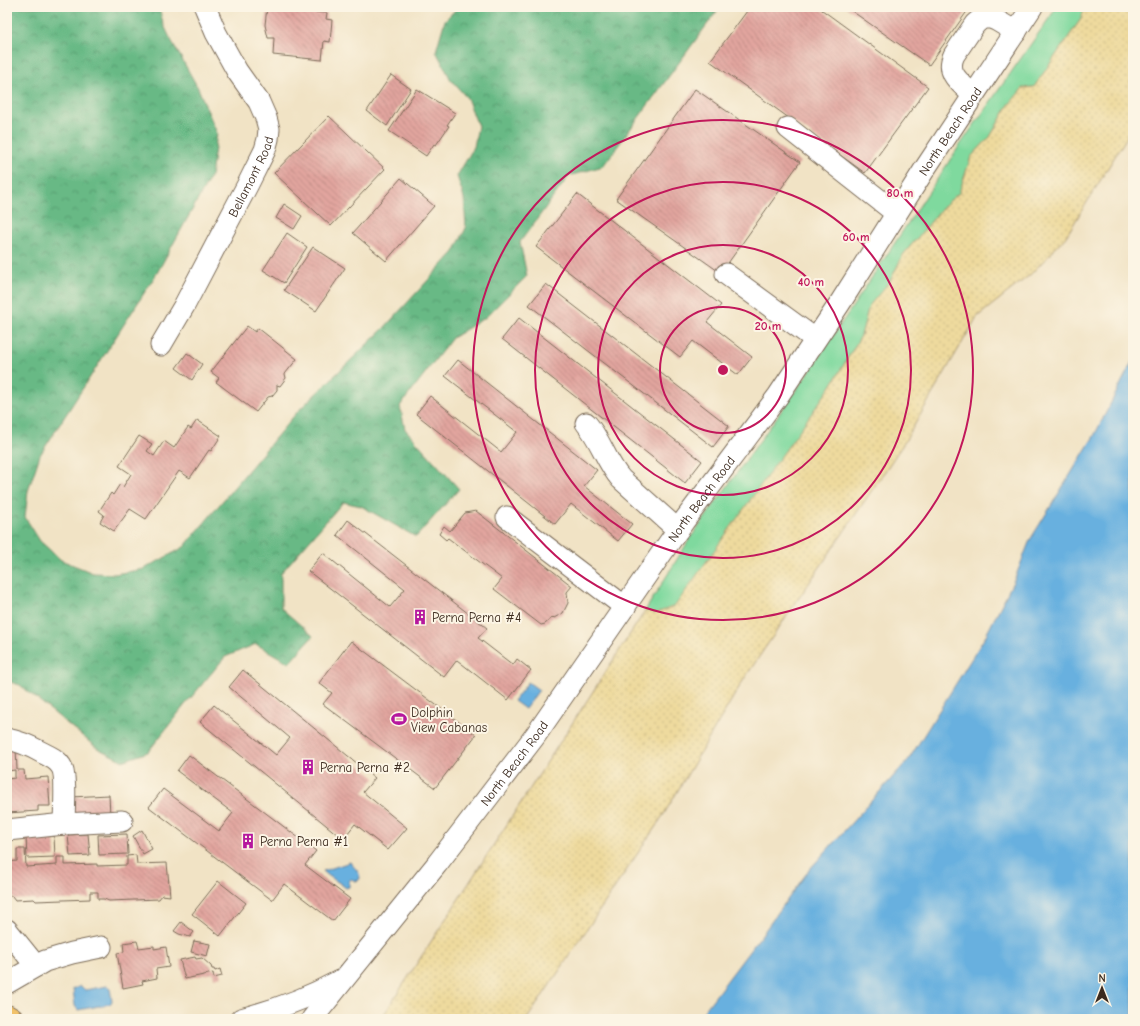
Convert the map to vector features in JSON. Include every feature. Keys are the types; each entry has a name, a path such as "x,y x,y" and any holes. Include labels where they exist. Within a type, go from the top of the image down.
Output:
{"main road":[{"path":"7,1016 12,1019"}],"street":[{"name":"Bellamont Road","path":"161,345 184,306 248,184 265,150 268,139 269,129 259,102 237,71 216,33 205,7"},
{"name":"North Beach Road","path":"312,1019 437,864 535,736 678,530 778,396 973,95 1032,7"},
{"path":"973,95 956,78 951,70 951,60 975,24 982,18 991,18 1016,32"},
{"path":"788,128 896,214"},
{"path":"726,274 815,339"},
{"path":"586,423 594,432 613,470 678,530"},
{"path":"507,517 625,607"},
{"path":"7,739 16,740 38,750 55,760 61,766 64,777 64,824"},
{"path":"7,830 64,824 122,821"},
{"path":"7,930 36,966"},
{"path":"7,983 36,966 58,957 101,947"},
{"name":"North Beach Road","path":"241,1019 290,1004 319,992 348,975"}],"green space":[{"path":"7,7 159,7 163,23 198,88 217,133 211,176 157,273 40,455 28,491 25,517 40,541 61,560 93,573 115,574 144,569 184,547 298,411 384,328 454,252 466,228 464,198 457,176 474,147 478,126 467,98 451,80 436,51 445,20 458,7 720,7 603,166 569,176 520,242 527,276 486,317 452,338 400,406 405,429 459,489 416,537 361,506 343,502 281,573 281,608 313,636 289,663 256,644 225,657 148,752 123,761 97,748 20,685 7,681"},
{"path":"1057,7 1085,7 1081,19 1034,87 1023,88 1008,106 990,137 971,157 959,193 946,204 903,255 890,281 869,306 861,336 831,386 675,607 657,613 645,611 689,540 809,372 960,145"}],"sand":[{"path":"1085,7 1133,7 1133,127 1065,238 1031,274 977,317 904,443 744,679 664,814 527,1019 381,1019 645,611 657,613 675,606 831,386 861,336 869,306 890,281 903,255 946,204 959,193 971,157 990,137 1008,106 1023,88 1034,87 1081,19"}],"water":[{"path":"1133,360 1133,1019 698,1019 809,870 909,759 985,637 1015,578 1030,540 1094,436"},
{"path":"528,682 539,690 525,709 514,701"},
{"path":"350,862 360,878 356,881 351,879 349,881 349,887 346,888 323,871"},
{"path":"81,986 85,990 107,986 110,988 112,1001 110,1004 78,1010 75,1006 73,989"}],"building":[{"path":"267,7 284,7 289,9 289,7 314,7 314,12 327,13 326,19 332,20 330,42 324,41 322,60 273,55 274,38 268,38 265,25"},
{"path":"750,7 818,7 928,87 865,173 710,61"},
{"path":"846,7 963,7 968,10 929,65"},
{"path":"391,75 411,89 387,126 367,111"},
{"path":"417,89 455,113 447,125 449,126 436,145 434,144 426,156 389,131"},
{"path":"695,89 800,162 721,273 616,199"},
{"path":"329,116 385,169 331,226 274,173"},
{"path":"401,178 434,206 386,261 353,233"},
{"path":"577,194 721,305 707,322 752,357 738,375 693,341 680,357 536,247"},
{"path":"284,204 302,216 294,229 276,218"},
{"path":"287,233 307,247 284,283 263,270"},
{"path":"313,247 345,268 316,311 284,290"},
{"path":"546,284 729,426 713,447 529,305"},
{"path":"519,318 702,461 685,483 502,339"},
{"path":"247,326 255,332 258,328 297,359 285,374 286,378 280,386 277,385 277,390 272,396 268,397 256,412 216,382 219,378 211,372"},
{"path":"187,353 202,364 192,380 176,368"},
{"path":"458,360 597,470 584,486 632,524 618,541 571,504 555,524 416,414 430,396 501,452 517,432 445,376"},
{"path":"197,420 221,436 211,451 209,450 190,478 179,471 146,519 130,509 114,531 100,522 104,515 99,511 111,493 113,495 120,484 123,487 131,474 119,466 139,436 152,444 147,451 154,456 164,441 174,448 188,427 191,429"},
{"path":"476,511 572,586 567,592 568,603 563,613 554,618 553,617 545,624 541,625 494,589 502,579 448,538 446,540 439,534 444,526 450,531 465,513"},
{"name":"Perna Perna #4","path":"348,520 487,628 478,638 513,665 517,659 531,670 508,700 457,660 444,677 308,571 323,553 390,607 405,589 337,535"},
{"name":"Dolphin View Cabanas","path":"351,641 476,735 435,788 323,704 332,693 319,683"},
{"name":"Perna Perna #2","path":"243,670 375,778 363,792 407,828 388,850 355,824 343,839 200,722 214,705 276,755 290,738 229,687"},
{"path":"7,748 16,748 17,770 24,770 25,779 48,777 50,806 38,806 38,811 7,813 7,779 15,778 15,770 7,771"},
{"name":"Perna Perna #1","path":"189,755 316,851 305,865 350,899 333,921 284,884 272,900 149,807 163,789 219,831 233,813 177,771"},
{"path":"109,795 110,816 72,818 71,797"},
{"path":"142,830 152,849 143,854 133,836"},
{"path":"88,834 90,855 70,856 68,835"},
{"path":"127,834 128,854 99,855 98,835"},
{"path":"54,836 55,857 27,858 26,837"},
{"path":"17,849 25,849 26,867 57,865 57,857 65,857 65,865 127,865 127,856 136,855 137,864 167,863 170,896 162,895 159,899 109,901 98,899 98,892 90,892 90,899 36,901 34,899 15,900 12,896 7,896 7,862 17,861"},
{"path":"218,881 246,903 220,936 192,914"},
{"path":"181,922 194,932 190,937 174,931"},
{"path":"137,941 139,948 154,946 154,949 166,947 169,967 156,969 157,978 142,981 143,984 123,988 117,953 124,952 123,943"},
{"path":"194,941 210,944 207,956 191,952"},
{"path":"195,957 196,959 202,958 215,971 220,969 222,976 214,978 213,973 185,979 180,960"}],"place":[{"name":"Perna Perna #4","path":"420,617"},
{"name":"Dolphin View Cabanas","path":"399,719"},
{"name":"Perna Perna #2","path":"308,767"},
{"name":"Perna Perna #1","path":"248,841"}]}
